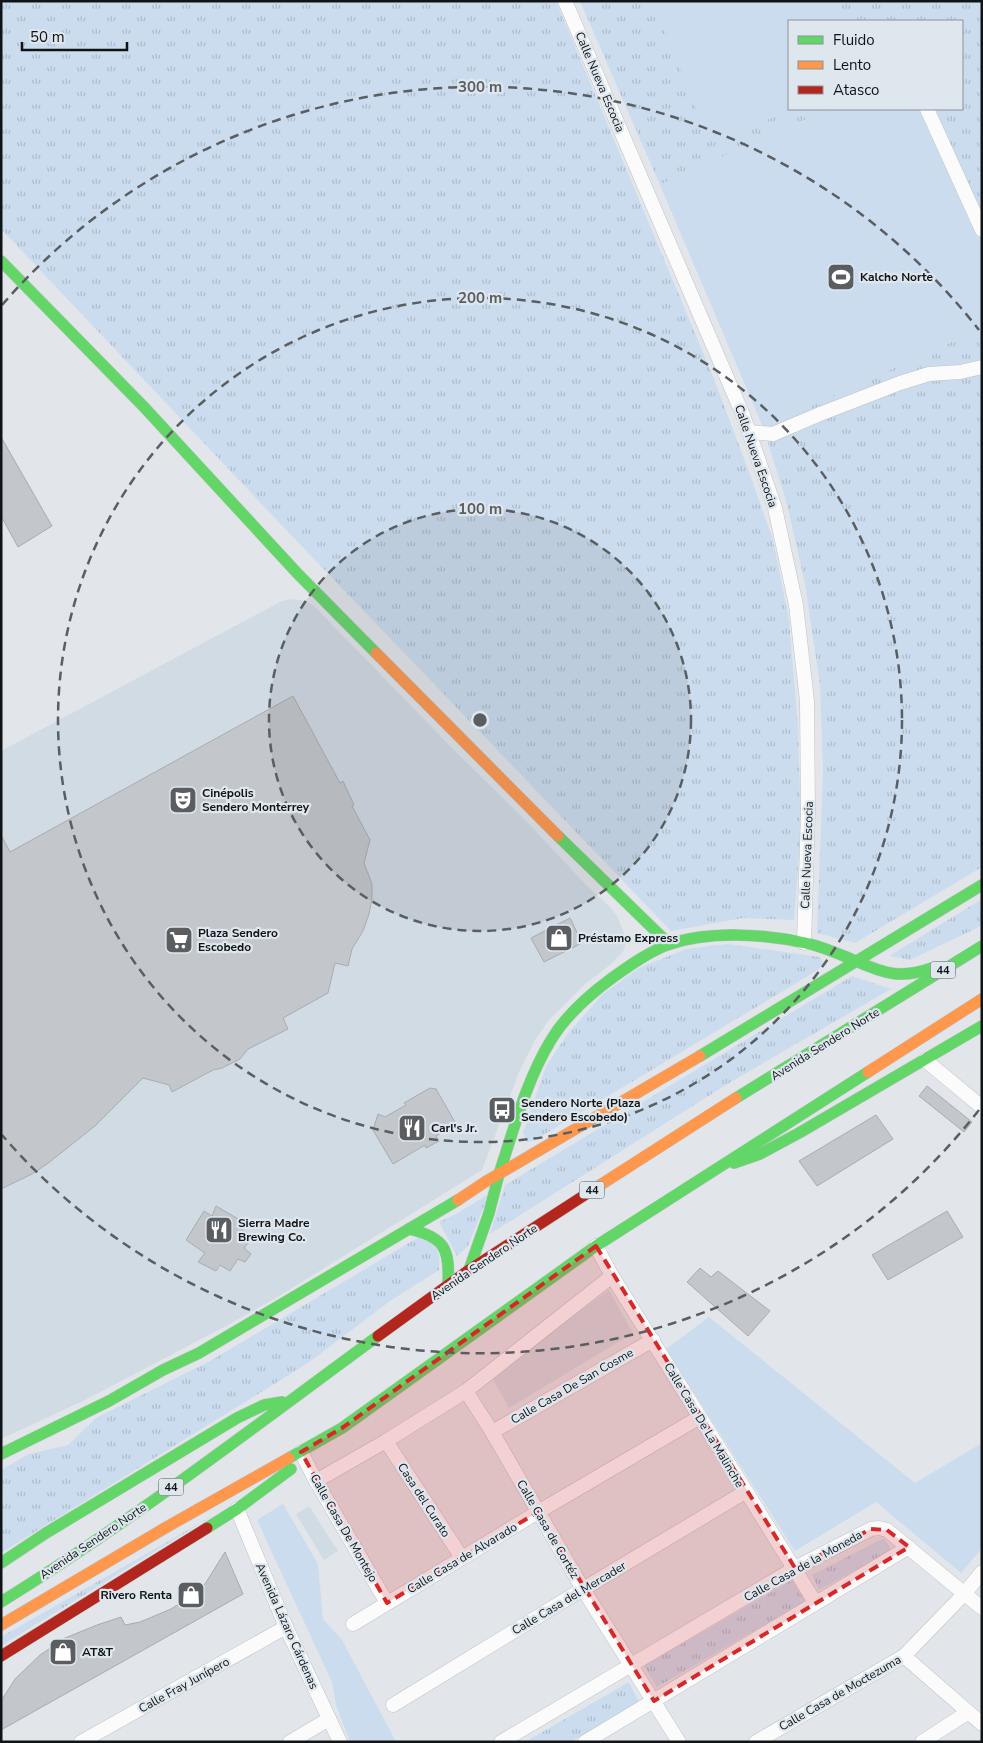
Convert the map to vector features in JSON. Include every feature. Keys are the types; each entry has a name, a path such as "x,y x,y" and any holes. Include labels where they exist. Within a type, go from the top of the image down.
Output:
{"main road":[{"path":"1,261 144,407 298,574 532,810 669,944"},
{"path":"1,1454 200,1353 670,1074 982,885"},
{"path":"469,1270 487,1221 499,1174 532,1076 552,1038 575,1010 600,987 631,965 669,944 697,939 728,937 774,938 804,943 856,961 882,973 905,976 934,968 982,945"},
{"name":"Avenida Sendero Norte","path":"1,1602 51,1571 130,1517 469,1270 664,1143 982,945"},
{"name":"Avenida Sendero Norte","path":"1,1625 165,1528 301,1453 350,1423 596,1246 982,999"},
{"path":"715,1170 760,1154 982,1026"},
{"path":"408,1229 427,1232 441,1241 447,1252 450,1267 448,1285"},
{"path":"1,1563 46,1533 237,1418 258,1407 275,1402 290,1402"},
{"path":"1,1656 237,1509 286,1474 295,1464 301,1453"}],"street":[{"name":"Calle Nueva Escocia","path":"565,1 749,432 775,508 796,605 807,701 808,822 804,943"},
{"path":"927,110 982,230"},
{"path":"749,432 773,434 900,383 929,374 960,372 982,367"},
{"path":"925,1060 982,1107"},
{"name":"Calle Casa De La Malinche","path":"596,1246 612,1276 815,1602"},
{"path":"316,1481 386,1441 466,1390 612,1276"},
{"name":"Calle Casa De San Cosme","path":"492,1432 653,1340"},
{"name":"Calle Casa de Cortéz","path":"466,1390 583,1589 679,1742"},
{"name":"Calle Casa de Alvarado","path":"353,1624 700,1417"},
{"name":"Casa del Curato","path":"386,1441 462,1558"},
{"name":"Calle Casa De Montejo","path":"301,1453 387,1603"},
{"name":"Calle Casa del Mercader","path":"393,1705 745,1492"},
{"name":"Avenida Lázaro Cárdenas","path":"237,1509 286,1627 340,1742"},
{"name":"Calle Casa de la Moneda","path":"501,1742 795,1568 871,1529 887,1530 982,1608"},
{"path":"585,1742 909,1547"},
{"name":"Calle Casa de Moctezuma","path":"756,1742 904,1656 965,1593 982,1572"},
{"name":"Calle Fray Junípero","path":"81,1742 286,1627"},
{"path":"904,1656 967,1713 982,1724"},
{"path":"922,1742 967,1713"},
{"path":"290,1742 329,1719"}],"highlighted area":[{"path":"596,1246 795,1568 871,1529 887,1530 909,1547 654,1701 538,1512 387,1603 301,1452 342,1428"}],"shaded area":[{"path":"290,599 306,601 314,606 525,820 587,886 611,908 618,918 625,935 626,943 623,952 610,965 585,984 549,1020 535,1040 519,1072 482,1170 276,1298 85,1400 1,1439 1,751 280,602"},
{"path":"609,1290 633,1333 509,1408 491,1376"},
{"path":"309,1506 338,1551 324,1560 296,1514"}],"green space":[{"path":"1,1 556,1 714,379 773,540 789,620 798,726 801,831 794,920 743,918 671,931 290,534 1,229"},
{"path":"580,1 982,1 982,244 922,110 963,110 963,20 788,20 788,110 827,110 660,185"},
{"path":"653,1 820,1 837,20 788,20 788,110 791,110 714,142 709,139"},
{"name":"Kalcho Norte","path":"827,110 921,110 982,244 982,328 763,427 660,185"},
{"path":"982,328 982,867 855,943 817,933 823,770 820,685 805,584 787,504 763,427"},
{"path":"982,899 981,926 910,960 889,956"},
{"path":"728,944 819,957 824,963 818,970 535,1140 527,1142 523,1133 546,1066 569,1032 603,994 639,968 686,949"},
{"path":"852,976 891,989 729,1083 490,1234 505,1185"},
{"path":"489,1194 468,1246 457,1256 439,1222"},
{"path":"419,1237 437,1249 439,1270 390,1301 308,1363 1,1553 1,1470 29,1454 68,1445 96,1418 210,1361"},
{"path":"709,1317 915,1483 982,1443 982,1548 961,1573 876,1502 795,1551 666,1349"},
{"path":"283,1504 318,1564 323,1619 342,1640 396,1742 350,1742 336,1705 332,1682 257,1520"},
{"path":"219,1512 1,1646 1,1637"},
{"path":"884,1538 891,1550 819,1590 812,1575"},
{"path":"792,1580 805,1601 657,1687 644,1666"},
{"path":"629,1682 639,1702 571,1742 525,1742"}],"building":[{"path":"1,437 52,526 18,547 1,516"},
{"name":"Plaza Sendero Escobedo","path":"293,696 340,783 343,781 354,805 352,806 370,840 364,863 372,884 372,899 363,931 352,949 348,966 335,963 328,993 283,1018 288,1029 248,1049 240,1059 222,1068 213,1070 172,1092 169,1085 143,1078 95,1126 47,1164 32,1174 1,1189 1,835 10,852"},
{"path":"570,918 582,943 544,962 531,938"},
{"path":"927,1086 972,1122 964,1132 919,1096"},
{"name":"Carl's Jr.","path":"430,1088 436,1089 456,1124 436,1136 439,1141 426,1148 425,1145 393,1164 373,1130 378,1114 385,1117"},
{"path":"876,1115 893,1139 817,1186 799,1161"},
{"path":"216,1206 245,1223 241,1229 253,1237 244,1248 251,1254 245,1262 238,1259 230,1271 220,1265 216,1271 198,1262 205,1253 186,1240 204,1211 212,1216"},
{"path":"947,1211 963,1237 888,1280 872,1255"},
{"path":"700,1268 711,1277 718,1271 770,1311 748,1336 687,1282"},
{"path":"225,1552 243,1594 1,1730 1,1701 15,1679 40,1655 65,1638 97,1625 121,1617 125,1625 140,1622 171,1609 205,1584"}],"traffic: fast":[{"path":"1,261 144,407 298,574 376,653"},
{"path":"558,836 669,944"},
{"path":"700,1056 982,885"},
{"path":"499,1174 534,1072 557,1031 578,1006 595,991 618,973 645,956 667,945 683,940 719,935 738,935 775,938 810,944 856,961"},
{"path":"736,1098 982,946"},
{"path":"856,961 893,974 911,973 932,968"},
{"path":"734,1163 760,1154 799,1133 982,1026"},
{"path":"289,1458 342,1428 596,1246 868,1072"},
{"path":"469,1270 489,1213 499,1174"},
{"path":"1,1454 109,1401 163,1370 199,1353 458,1200"},
{"path":"409,1229 431,1236 443,1246 448,1262 448,1285"},
{"path":"1,1602 145,1506 378,1336"},
{"path":"1,1563 46,1533 237,1418 264,1405 282,1402"},
{"path":"207,1528 237,1509 291,1469"}],"traffic: slow":[{"path":"376,653 558,836"},
{"path":"868,1072 982,999"},
{"path":"458,1200 485,1182 700,1056"},
{"path":"594,1189 736,1098"},
{"path":"1,1625 165,1528 289,1458"}],"traffic: jam":[{"path":"378,1336 469,1270 594,1189"},
{"path":"1,1656 207,1528"}],"place":[{"name":"Kalcho Norte","path":"841,277"},
{"name":"Cinépolis Sendero Monterrey","path":"183,800"},
{"name":"Préstamo Express","path":"559,938"},
{"name":"Plaza Sendero Escobedo","path":"179,940"},
{"name":"Sendero Norte (Plaza Sendero Escobedo)","path":"502,1110"},
{"name":"Carl's Jr.","path":"412,1128"},
{"name":"Sierra Madre Brewing Co.","path":"219,1230"},
{"name":"Rivero Renta","path":"191,1595"},
{"name":"AT&T","path":"63,1652"}]}
